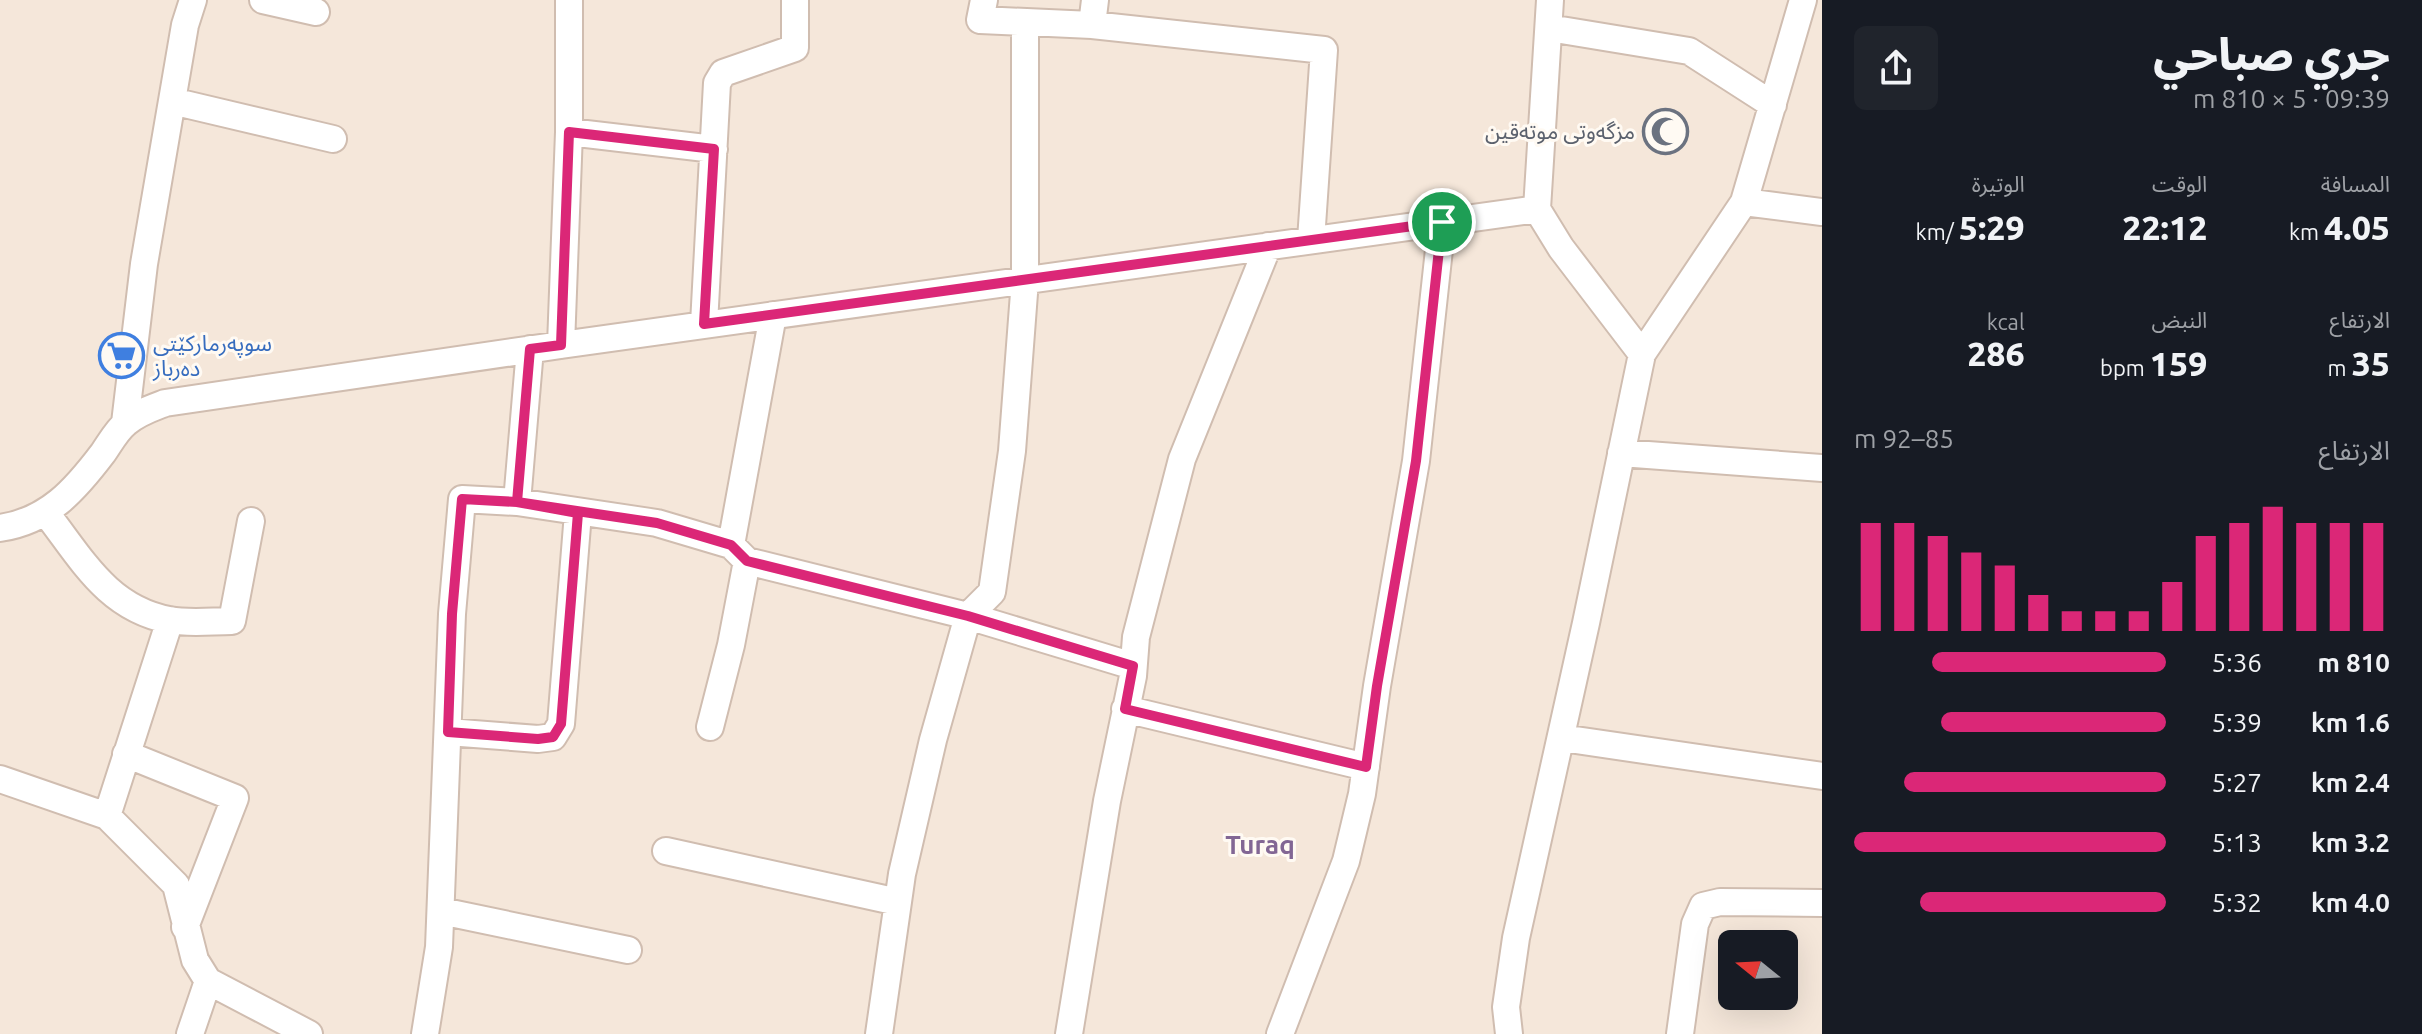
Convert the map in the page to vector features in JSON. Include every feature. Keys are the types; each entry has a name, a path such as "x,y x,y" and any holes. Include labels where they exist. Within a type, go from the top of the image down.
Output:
{"street":[{"path":"125,423 144,264 185,25 193,0"},
{"path":"263,0 316,12"},
{"path":"561,345 569,132 569,0"},
{"path":"704,324 717,83 723,73 795,48 795,0"},
{"path":"984,0 980,20 1025,22 1093,13 1324,50 1311,240"},
{"path":"1550,0 1537,209 1561,248 1642,354"},
{"path":"1509,1034 1506,1007 1516,938 1562,738 1642,354 1744,202 1803,0"},
{"path":"879,1034 902,874 933,740 968,616 992,592 1012,451 1025,280 1025,22"},
{"path":"1549,28 1689,51 1773,105"},
{"path":"172,101 333,139"},
{"path":"569,132 714,149"},
{"path":"1744,202 1822,212"},
{"path":"0,528 17,526 46,513 69,495 125,423 165,403 704,324 1537,209"},
{"path":"1280,1034 1346,861 1366,767 1416,461 1442,222"},
{"path":"1069,1034 1136,637 1182,459 1268,246"},
{"path":"710,727 731,645 739,553 773,315"},
{"path":"517,502 530,349"},
{"path":"1621,453 1822,468"},
{"path":"425,1034 439,947 452,614 462,499 517,502 657,523 739,553 968,616 1133,666"},
{"path":"46,513 97,582 124,604 170,620 232,621 251,521"},
{"path":"448,732 538,739 553,737 561,724 578,513"},
{"path":"107,816 170,620"},
{"path":"1125,709 1366,767"},
{"path":"1562,738 1822,776"},
{"path":"126,754 235,798 185,927"},
{"path":"0,779 107,816 176,885 195,960 208,981 309,1034"},
{"path":"666,851 898,902"},
{"path":"1680,1034 1695,924 1703,906 1720,902 1822,903"},
{"path":"441,911 628,950"},
{"path":"190,1034 208,981"}],"shaded area":[{"path":"0,0 1822,0 1822,1034 0,1034"}],"place":[{"name":"مزگەوتی موتەقین","path":"1666,131"},
{"name":"سوپەرمارکێتی دەرباز","path":"122,356"}],"district":[{"name":"Turaq","path":"1260,845"}],"route":[{"path":"1442,222 704,324 714,149 569,132 561,345 530,349 517,502 578,513 561,724 553,737 538,739 448,732 452,614 462,499 517,502 657,523 731,545 747,561 968,616 1133,666 1125,709 1366,767 1416,461 1442,222"}]}
